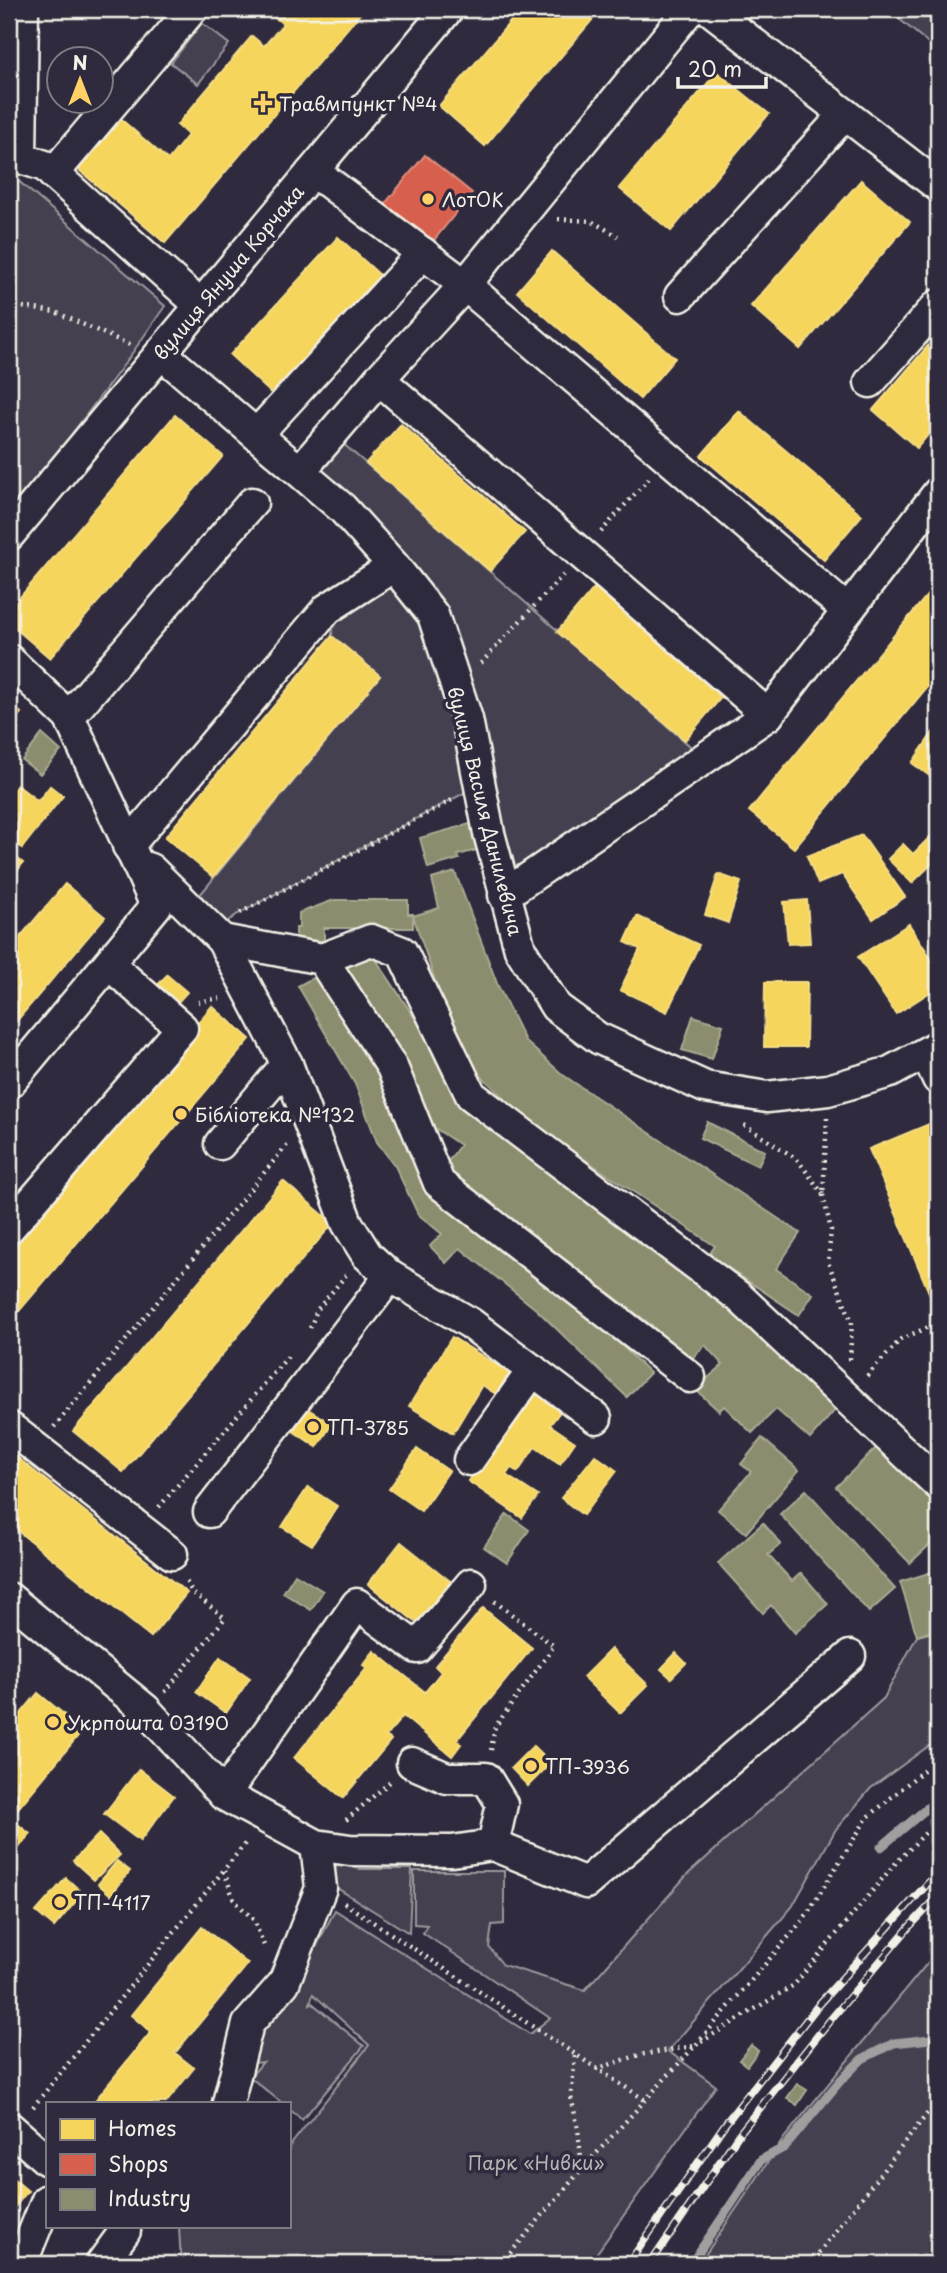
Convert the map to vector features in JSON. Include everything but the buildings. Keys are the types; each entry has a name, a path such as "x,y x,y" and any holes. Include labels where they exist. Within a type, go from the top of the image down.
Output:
{"street":[{"path":"23,9 21,158 45,166 200,305"},
{"path":"53,174 192,9"},
{"name":"вулиця Януша Корчака","path":"9,535 148,350 200,305 448,9"},
{"path":"300,471 464,285 691,9"},
{"path":"709,9 938,186"},
{"path":"680,296 845,114"},
{"path":"311,173 328,182 464,285 847,610"},
{"path":"257,433 423,253"},
{"path":"870,382 938,305"},
{"name":"вулиця Василя Данилевича","path":"148,350 257,433 342,508 433,615 467,719 489,833 520,949 556,1007 598,1038 705,1087 767,1097 828,1090 934,1059"},
{"path":"379,379 768,715"},
{"path":"504,895 768,715 938,493"},
{"path":"69,717 252,503"},
{"path":"133,855 327,609 394,566"},
{"path":"9,660 69,717 156,906 9,1083"},
{"path":"133,855 218,936 287,1064 347,1223 367,1255 390,1276 470,1323 596,1418"},
{"path":"218,936 322,959 370,940 402,952 471,1095 739,1297 938,1484"},
{"path":"322,959 391,1067 439,1183 690,1377"},
{"path":"9,1228 183,1028 110,964"},
{"path":"220,1144 287,1064"},
{"path":"209,1512 390,1276"},
{"path":"469,1460 533,1370"},
{"path":"9,1427 172,1554"},
{"path":"224,1795 357,1604 416,1648 471,1584"},
{"path":"13,1609 145,1709 224,1795 316,1845 351,1850 452,1851 493,1845 586,1883 850,1656"},
{"path":"412,1763 447,1778 486,1778 502,1804 493,1845"},
{"path":"228,2102 248,2024 284,1983 321,1888 316,1845"},
{"path":"9,2127 46,2159"},
{"path":"21,2264 46,2202"},
{"path":"101,2264 125,2231 124,2228"}],"path":[{"path":"522,216 591,221 618,236"},
{"path":"9,305 55,312 148,350"},
{"path":"218,936 236,915 480,785"},
{"path":"828,1090 823,1195 831,1230 828,1262 852,1322 850,1359 866,1377 901,1339 938,1323"},
{"path":"50,1433 307,1120"},
{"path":"797,1159 823,1195"},
{"path":"309,1331 317,1310 367,1255"},
{"path":"155,1513 292,1351"},
{"path":"471,1584 554,1646 495,1727 486,1778"},
{"path":"162,1695 225,1618 192,1592"},
{"path":"501,2264 803,1920 867,1818 938,1758"},
{"path":"316,1845 412,1763"},
{"path":"33,2107 266,1818"},
{"path":"596,2069 639,2054 695,2046 794,1985 893,1866 938,1820"},
{"path":"223,1870 234,1900 254,1920 269,1959 284,1983"},
{"path":"353,1909 645,2100"},
{"path":"575,2056 571,2097 578,2128 582,2169"},
{"path":"810,2264 938,2100"}],"green space":[{"path":"887,9 938,9 938,51"},
{"path":"202,23 229,44 198,84 171,63"},
{"path":"9,173 165,306 16,508 9,507"},
{"path":"332,434 705,759 510,892 479,785 236,915 214,933 190,907 380,676 332,636 334,604 394,565 300,471"},
{"name":"Парк «Нивки»","path":"938,1631 938,1739 871,1788 836,1829 792,1907 668,2051 716,2086 589,2264 181,2264 179,2228 290,2228 290,2146 369,2045 313,1994 310,2004 364,2046 302,2120 290,2110 290,2102 281,2102 250,2077 263,2062 254,2063 250,2050 266,2012 298,1983 335,1910 530,2034 550,2018 423,1933 427,1925 414,1924 414,1871 504,1871 504,1924 492,1925 489,1947 503,1965 585,1990 686,1876 884,1698 917,1636"},
{"path":"337,1864 361,1869 412,1869 409,1933 329,1883"},
{"path":"938,1950 938,2264 699,2264 784,2138"}],"waterway":[{"path":"881,1847 938,1799"},
{"path":"691,2264 761,2160 785,2147 862,2059 894,2043 931,2039"}],"railway":[{"path":"628,2264 725,2124 819,2004 938,1872"},
{"path":"650,2264 739,2134 831,2019 938,1897"}],"place":[{"name":"Травмпункт №4","path":"263,103"},
{"name":"ЛотОК","path":"428,199"},
{"name":"Бібліотека №132","path":"181,1114"},
{"name":"ТП-3785","path":"313,1427"},
{"name":"Укрпошта 03190","path":"53,1722"},
{"name":"ТП-3936","path":"531,1766"},
{"name":"ТП-4117","path":"60,1902"}]}
